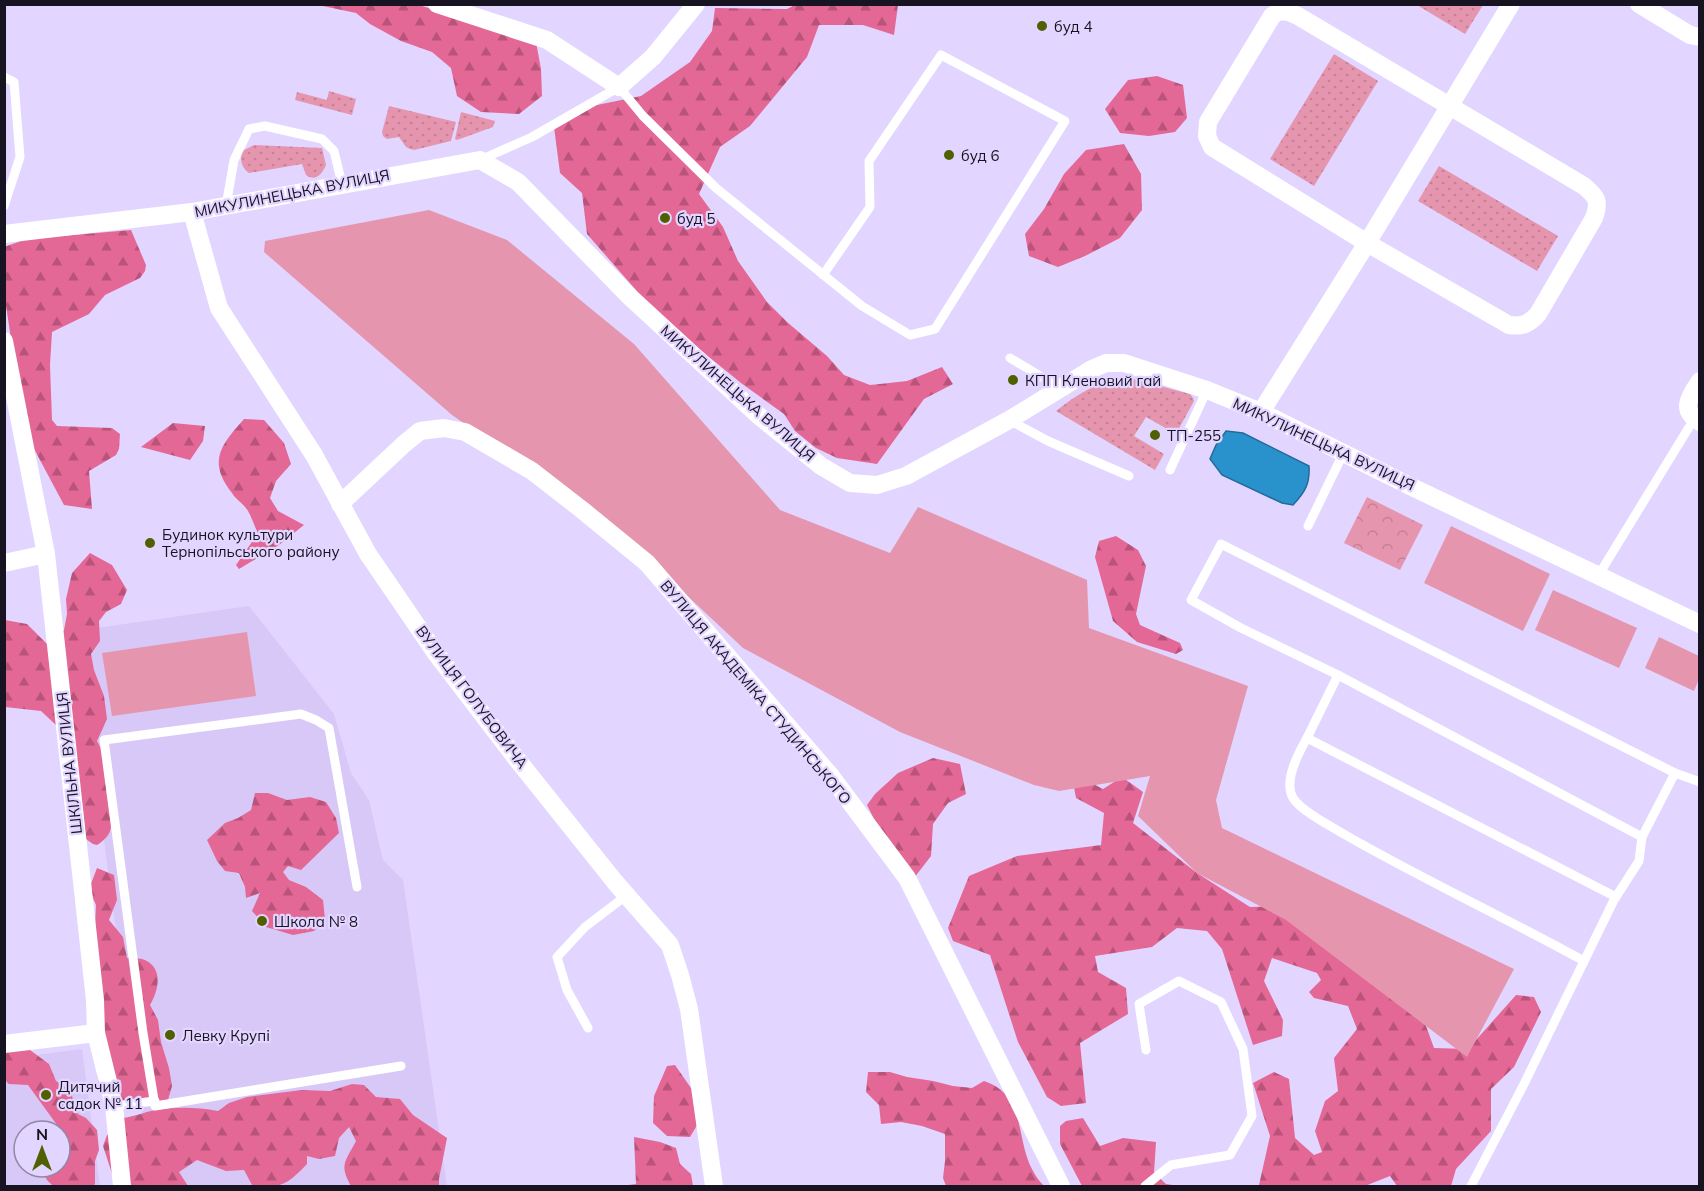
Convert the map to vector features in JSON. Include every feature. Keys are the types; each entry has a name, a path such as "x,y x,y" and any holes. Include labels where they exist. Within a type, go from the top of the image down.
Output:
{"street":[{"path":"437,4 547,40 619,87 653,57 696,4"},
{"path":"1261,412 1367,243 1511,4"},
{"path":"1639,4 1690,35 1700,37"},
{"path":"1280,11 1298,16 1584,186 1596,196 1598,208 1594,218 1538,314 1531,322 1519,326 1509,325 1367,243 1212,147 1206,136 1208,122 1272,16 1280,11"},
{"name":"МИКУЛИНЕЦЬКА ВУЛИЦЯ","path":"4,234 192,212 480,160 518,182 630,297 759,416 822,466 850,483 877,485 906,476 1009,420 1092,369 1106,363 1124,363 1206,390 1261,412 1700,624"},
{"name":"ВУЛИЦЯ ГОЛУБОВИЧА","path":"192,212 219,308 314,455 368,554 435,652 627,895 670,945 689,1009 714,1186"},
{"name":"ШКІЛЬНА ВУЛИЦЯ","path":"4,342 46,554 94,988 96,1033 114,1106 122,1186"},
{"path":"1697,421 1689,414 1687,405 1700,381"},
{"name":"ВУЛИЦЯ АКАДЕМІКА СТУДИНСЬКОГО","path":"340,504 420,431 444,428 465,432 532,471 647,563 830,775 907,879 1061,1186"},
{"path":"4,563 46,554"},
{"path":"4,1044 96,1033"}],"lane":[{"path":"480,160 532,137 619,87 643,116 716,188 823,275 862,306 910,335 935,329 1065,122 941,55 869,161 870,207 823,275"},
{"path":"4,77 14,82 20,157 4,206"},
{"path":"226,206 234,160 249,129 265,126 322,139 334,151 342,184"},
{"path":"1010,358 1060,388"},
{"path":"1170,470 1206,390"},
{"path":"1009,420 1048,441 1129,476"},
{"path":"1598,576 1697,421"},
{"path":"1308,526 1344,452"},
{"path":"1642,837 1338,675 1241,628 1191,600 1221,544 1675,773 1700,782"},
{"path":"1338,675 1296,756 1290,778 1292,797 1307,811 1373,851 1584,961"},
{"path":"357,887 328,728 316,720 301,714 104,740 143,1033 155,1106 401,1066"},
{"path":"1307,738 1616,897"},
{"path":"1471,1186 1616,897 1639,861 1642,837 1675,773"},
{"path":"588,1028 567,990 557,957 585,927 627,895"},
{"path":"1145,1186 1171,1166 1230,1155 1252,1116 1243,1049 1221,1002 1179,981 1139,1004 1146,1050"},
{"path":"114,1106 155,1101"}],"shaded area":[{"name":"Школа № 8","path":"249,606 334,714 351,773 369,800 383,860 403,880 447,1186 154,1186 133,1057 76,631"},
{"name":"Дитячий садок № 11","path":"82,1049 100,1186 5,1186 4,1059"}],"green space":[{"path":"797,4 898,5 894,35 863,25 819,25 807,57 750,126 720,147 699,194 723,227 738,261 767,302 827,356 844,375 870,385 907,381 942,367 953,384 924,399 877,464 837,458 816,448 795,431 784,414 693,344 642,297 587,234 582,193 560,173 554,127 592,106 641,96 690,62 712,31 715,8 787,9"},
{"path":"318,5 419,5 536,42 541,69 542,96 519,114 481,112 457,96 451,68 432,52 401,41 370,24 356,13"},
{"path":"1417,5 1483,5 1465,34"},
{"path":"1334,54 1378,81 1314,186 1270,159"},
{"path":"1157,76 1183,85 1187,118 1175,132 1149,136 1120,133 1105,109 1128,80"},
{"path":"329,91 356,99 352,115 295,100 297,92 327,100"},
{"path":"389,106 456,122 451,141 414,150 406,147 399,137 387,139 382,132"},
{"path":"461,112 495,121 493,127 457,140 455,139"},
{"path":"1124,144 1141,174 1142,210 1120,238 1058,267 1029,256 1025,234 1044,209 1064,174 1086,150"},
{"path":"254,145 322,148 326,165 321,174 313,178 306,175 302,164 249,173 243,166 241,154 242,151"},
{"path":"1439,166 1558,236 1537,271 1418,201"},
{"path":"429,210 507,240 634,344 780,510 890,553 918,507 1087,580 1089,628 1248,686 1216,800 1222,828 1514,969 1467,1057 1286,920 1197,873 1138,816 1150,776 1059,791 1034,785 900,732 743,648 616,529 452,415 264,252 265,241"},
{"path":"131,230 146,265 140,278 105,295 89,314 52,332 50,365 52,420 57,426 112,428 120,434 119,449 116,455 89,471 92,509 64,505 25,432 5,299 4,247 27,239"},
{"path":"1121,379 1133,379 1190,394 1193,398 1194,401 1176,434 1146,417 1134,436 1164,454 1155,470 1056,411 1087,390"},
{"path":"244,419 264,420 284,443 291,464 276,481 270,498 278,511 304,525 279,545 239,569 236,565 258,533 248,511 224,482 219,462 224,445"},
{"path":"173,423 205,426 203,441 190,460 141,447"},
{"path":"1367,497 1423,525 1400,570 1344,543"},
{"path":"1451,526 1550,574 1523,631 1424,583"},
{"path":"1116,536 1138,550 1146,566 1136,614 1140,625 1180,643 1183,650 1176,654 1137,642 1113,621 1095,557 1099,541"},
{"path":"90,553 112,565 127,590 121,604 106,612 99,621 100,641 91,654 94,670 104,696 107,719 97,741 112,777 108,797 110,830 104,840 97,845 83,837 57,726 41,711 5,707 5,620 27,624 49,646 64,630 67,614 66,599 72,573"},
{"path":"1553,590 1637,628 1619,668 1535,630"},
{"path":"247,632 256,696 112,716 102,653"},
{"path":"1659,637 1699,656 1699,679 1694,691 1645,668"},
{"path":"933,758 960,764 966,794 948,803 933,824 931,856 914,878 888,847 867,805 875,794 898,773"},
{"path":"1080,777 1103,789 1122,777 1143,792 1133,823 1197,873 1250,907 1300,906 1417,1001 1434,1048 1468,1049 1516,995 1534,997 1541,1012 1514,1067 1491,1089 1491,1131 1456,1169 1451,1186 1397,1186 1390,1176 1365,1186 1253,1186 1259,1185 1270,1136 1253,1083 1274,1072 1289,1079 1295,1138 1314,1155 1322,1152 1315,1131 1325,1101 1338,1091 1334,1058 1357,1029 1348,1006 1314,998 1309,992 1321,980 1317,973 1272,958 1264,981 1283,1020 1282,1036 1253,1045 1222,949 1207,931 1177,928 1152,947 1095,956 1098,972 1126,988 1128,1014 1080,1043 1086,1103 1061,1106 1047,1097 1018,1042 990,955 953,941 948,928 969,876 1017,856 1101,845 1104,813 1076,798 1073,782"},
{"path":"255,793 268,793 287,800 310,797 326,802 336,818 339,833 301,870 288,866 283,872 289,880 306,887 323,900 325,919 314,931 293,935 266,927 252,911 260,893 246,898 245,887 239,873 225,871 217,861 207,840 225,823 251,810"},
{"path":"97,868 114,875 117,900 109,920 123,937 127,958 149,962 157,973 156,992 150,1005 158,1020 172,1086 168,1100 146,1106 124,1102 99,1084 97,1073 96,905 89,889"},
{"path":"5,1049 30,1050 49,1064 56,1081 70,1090 78,1114 86,1118 97,1130 99,1150 95,1161 95,1184 93,1186 53,1186 47,1180 72,1179 72,1119 53,1119 28,1085 9,1084 5,1080"},
{"path":"675,1065 700,1101 702,1117 690,1137 667,1136 653,1123 654,1096 667,1066"},
{"path":"868,1072 890,1072 972,1088 984,1081 998,1088 1014,1107 1027,1159 1044,1186 946,1186 943,1178 945,1134 901,1122 881,1124 879,1105 866,1092"},
{"path":"352,1084 364,1085 376,1097 400,1099 413,1115 447,1138 439,1186 351,1186 344,1168 346,1159 356,1141 349,1127 339,1138 335,1156 319,1159 307,1156 307,1164 300,1171 289,1181 277,1186 252,1185 244,1170 226,1171 197,1160 179,1172 188,1186 116,1186 103,1146 107,1135 123,1130 122,1118 171,1108 218,1111 229,1103 247,1097 302,1090 330,1091"},
{"path":"1083,1118 1100,1146 1123,1138 1156,1142 1154,1173 1166,1184 1179,1186 1082,1186 1060,1144 1060,1126 1066,1121"},
{"path":"634,1137 676,1148 680,1164 691,1174 693,1186 621,1186 636,1184"}],"water":[{"path":"1226,431 1243,433 1309,466 1306,487 1293,505 1282,503 1222,475 1210,459"}],"place":[{"name":"буд 4","path":"1042,26"},
{"name":"буд 6","path":"949,155"},
{"name":"буд 5","path":"665,218"},
{"name":"КПП Кленовий гай","path":"1013,380"},
{"name":"ТП-255","path":"1155,435"},
{"name":"Будинок культури Тернопільського району","path":"150,543"},
{"name":"Школа № 8","path":"262,921"},
{"name":"Левку Крупі","path":"170,1035"},
{"name":"Дитячий садок № 11","path":"46,1095"}]}
